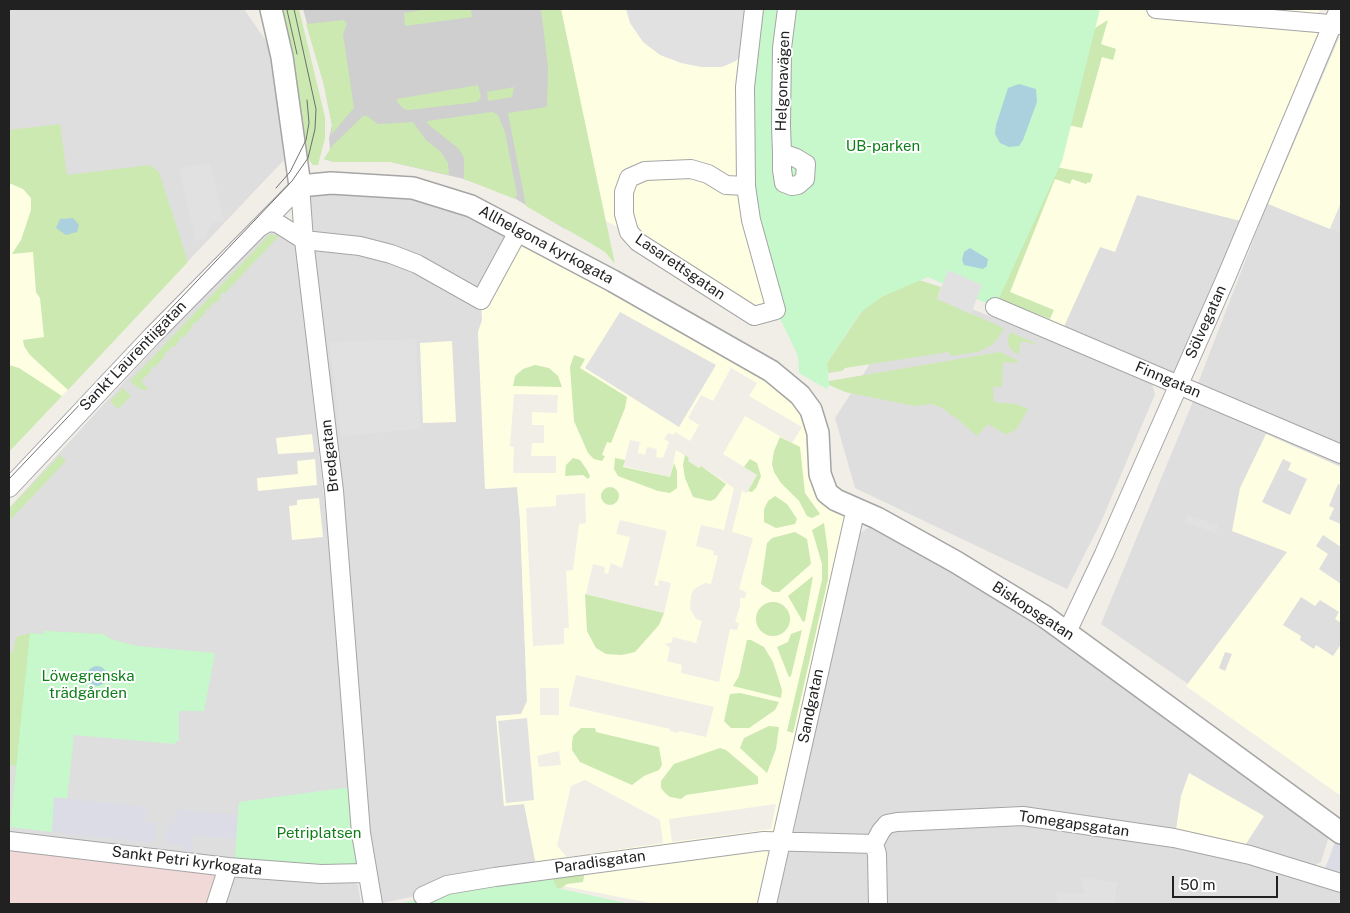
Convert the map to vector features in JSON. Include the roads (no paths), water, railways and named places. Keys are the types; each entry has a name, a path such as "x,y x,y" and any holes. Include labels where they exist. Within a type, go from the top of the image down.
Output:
{"street":[{"name":"Bredgatan","path":"271,9 282,57 300,186 304,240 334,490 366,873 373,904"},
{"name":"Lasarettsgatan","path":"746,186 726,184 708,174 690,169 645,171 629,178 624,192 624,214 629,232 638,242 754,316 776,310 751,220 746,186 745,86 754,9"},
{"name":"Helgonavägen","path":"782,153 782,48 787,9"},
{"path":"1156,9 1338,19"},
{"name":"Sölvegatan","path":"1067,632 1104,554 1229,272 1338,19"},
{"name":"Allhelgona kyrkogata","path":"300,186 352,183 413,188 471,206 519,230 771,371"},
{"name":"Sankt Laurentiigatan","path":"9,488 300,186"},
{"path":"260,226 272,221 304,240 343,244 391,254 417,264 481,300 519,230"},
{"name":"Finngatan","path":"995,306 1341,454"},
{"name":"Biskopsgatan","path":"771,371 800,395 811,410 818,433 820,474 827,493 836,500 877,518 956,562 1067,632 1130,681 1341,833"},
{"name":"Sandgatan","path":"767,904 856,508"},
{"name":"Tomegapsgatan","path":"874,844 887,824 897,822 1023,816 1174,838 1250,855 1341,883"},
{"name":"Sankt Petri kyrkogata","path":"9,841 228,867 321,874 366,873"},
{"name":"Paradisgatan","path":"422,896 447,885 555,867 764,841 782,841"},
{"path":"782,841 874,844 877,854 878,904"},
{"path":"216,904 228,867"}],"water":[{"path":"1019,84 1036,89 1037,102 1023,140 1019,146 1009,147 1000,143 995,134 996,125 1008,88"},
{"path":"73,218 79,225 77,232 66,235 56,228 60,219"},
{"path":"970,248 988,259 987,266 983,269 964,265 962,260 964,252"},
{"path":"97,666 104,669 107,676 104,683 97,686 90,683 87,676 90,669"}],"tram line":[{"path":"9,479 292,181 308,158 315,129 316,109 294,9"},
{"path":"287,10 297,54"},
{"path":"276,188 290,172 306,140 309,123 307,100"}],"park label":[{"name":"UB-parken","path":"883,146"},
{"name":"Löwegrenska trädgården","path":"88,684"},
{"name":"Petriplatsen","path":"319,833"}]}
